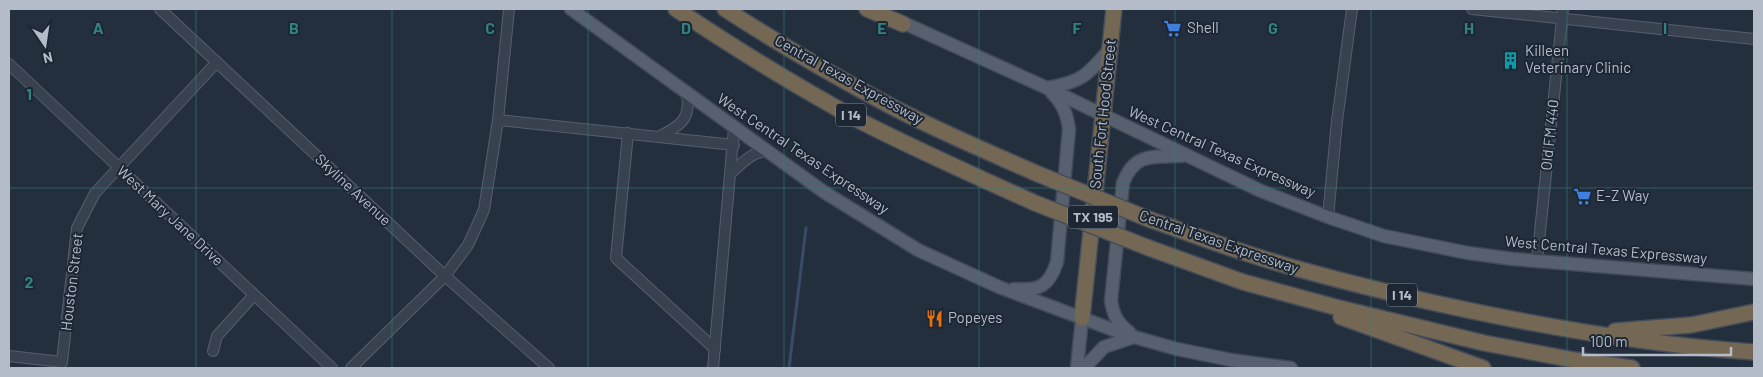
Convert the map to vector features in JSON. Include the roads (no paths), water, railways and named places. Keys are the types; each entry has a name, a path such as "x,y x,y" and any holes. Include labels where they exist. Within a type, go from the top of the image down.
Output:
{"highway":[{"name":"Central Texas Expressway","path":"676,9 725,41 862,121 944,162 1035,203 1149,248 1243,282 1335,307 1453,336 1574,360 1632,368"},
{"name":"Central Texas Expressway","path":"725,9 803,57 883,102 976,147 1151,220 1255,256 1304,271 1467,310 1589,334 1754,352"},
{"path":"866,9 903,24"},
{"name":"South Fort Hood Street","path":"1082,318 1114,9"},
{"path":"1243,282 1484,368"},
{"path":"1589,334 1691,324 1754,312"}],"main road":[{"name":"West Central Texas Expressway","path":"571,9 824,192 918,250 999,287 1134,336 1177,349 1231,360 1291,368"},
{"name":"West Central Texas Expressway","path":"875,9 903,24 1047,88 1184,156 1261,191 1384,236 1468,253 1537,262 1754,279"},
{"path":"1047,88 1072,83 1090,73 1109,50"},
{"path":"999,287 1030,290 1043,285 1052,276 1057,262 1069,129 1067,115 1060,102 1047,88"},
{"path":"1134,336 1119,324 1113,314 1111,301 1123,183 1128,170 1138,160 1153,157 1184,156"},
{"name":"South Fort Hood Street","path":"1077,368 1082,318"},
{"path":"1084,368 1104,347 1134,336"}],"street":[{"name":"Skyline Avenue","path":"160,9 445,276 549,368"},
{"path":"351,368 445,276 468,245 484,210 498,120 509,9"},
{"path":"1328,217 1352,9"},
{"path":"1472,9 1563,13 1754,38"},
{"name":"Old FM 440","path":"1537,262 1563,13"},
{"name":"Houston Street","path":"62,362 78,228 95,193 217,62"},
{"name":"West Mary Jane Drive","path":"11,70 119,167 332,368"},
{"path":"660,136 676,128 686,116 689,106 687,94"},
{"path":"498,120 734,145"},
{"path":"713,368 734,128"},
{"path":"628,133 616,258 715,349"},
{"path":"731,173 748,157 766,151"},
{"path":"213,352 217,336 254,295"},
{"path":"9,356 62,362 71,368"}],"waterway":[{"path":"789,368 806,228"}],"place":[{"name":"Shell","path":"1173,28"},
{"name":"Killeen Veterinary Clinic","path":"1511,60"},
{"name":"E-Z Way","path":"1582,196"},
{"name":"Popeyes","path":"934,318"}]}
